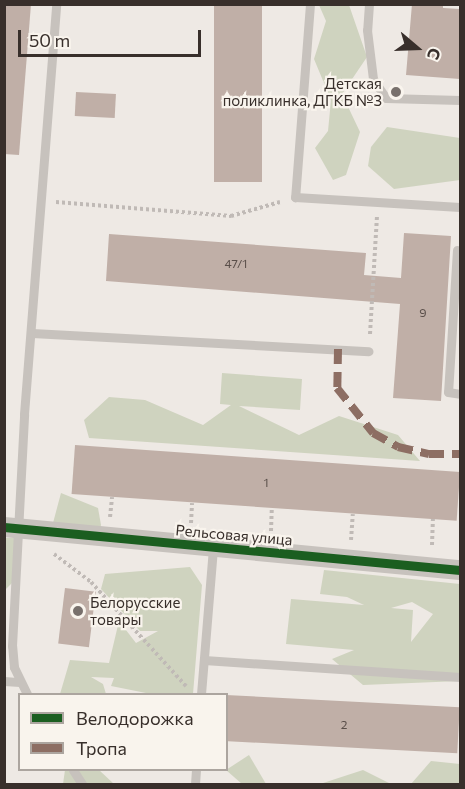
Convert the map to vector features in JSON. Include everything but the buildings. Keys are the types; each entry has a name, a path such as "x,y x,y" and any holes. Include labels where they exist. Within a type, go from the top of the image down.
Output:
{"street":[{"name":"Рельсовая улица","path":"11,527 460,570"}],"lane":[{"path":"26,693 20,682 12,646 11,527 32,333 56,4"},
{"path":"310,4 295,197 460,207"},
{"path":"369,4 367,30 373,79 386,98 460,100"},
{"path":"457,250 458,276 448,392 460,394"},
{"path":"32,333 369,351"},
{"path":"201,693 213,548"},
{"path":"204,660 460,677"},
{"path":"4,681 20,682"},
{"path":"74,771 82,784"}],"path":[{"path":"42,201 231,216 295,197"},
{"path":"369,351 377,203"},
{"path":"11,527 91,582 189,689"}],"green space":[{"path":"319,5 349,5 367,57 342,94 360,132 346,175 333,180 315,148 328,131 331,100 314,59 326,21"},
{"path":"387,127 460,138 460,180 394,189 368,166 371,147"},
{"path":"222,373 302,379 300,410 239,406 299,435 339,416 398,435 420,461 89,438 84,420 109,397 145,400 203,425 231,405 220,404"},
{"path":"61,493 98,508 101,525 98,535 53,523"},
{"path":"5,538 19,538 15,580 5,590"},
{"path":"190,567 202,585 193,693 146,693 111,686 114,678 91,677 103,684 106,693 60,693 70,660 109,663 119,621 136,643 158,631 140,631 101,589 105,574"},
{"path":"324,570 460,584 460,681 363,685 332,659 354,650 286,644 291,599 364,605 347,597 320,594","holes":["412,602 433,614 411,642 413,610 391,608"]},
{"path":"249,755 266,784 242,784 227,771"},
{"path":"431,761 460,764 460,784 411,784"},
{"path":"363,770 391,784 320,784"},
{"path":"65,771 100,771 114,784 63,784"}],"marked path":[{"path":"338,349 337,388 373,433 398,447 429,454 460,454"}],"cycle path":[{"path":"4,527 460,570"}],"place":[{"name":"Детская поликлинка, ДГКБ №3","path":"396,92"},
{"name":"Белорусские товары","path":"78,611"}]}
